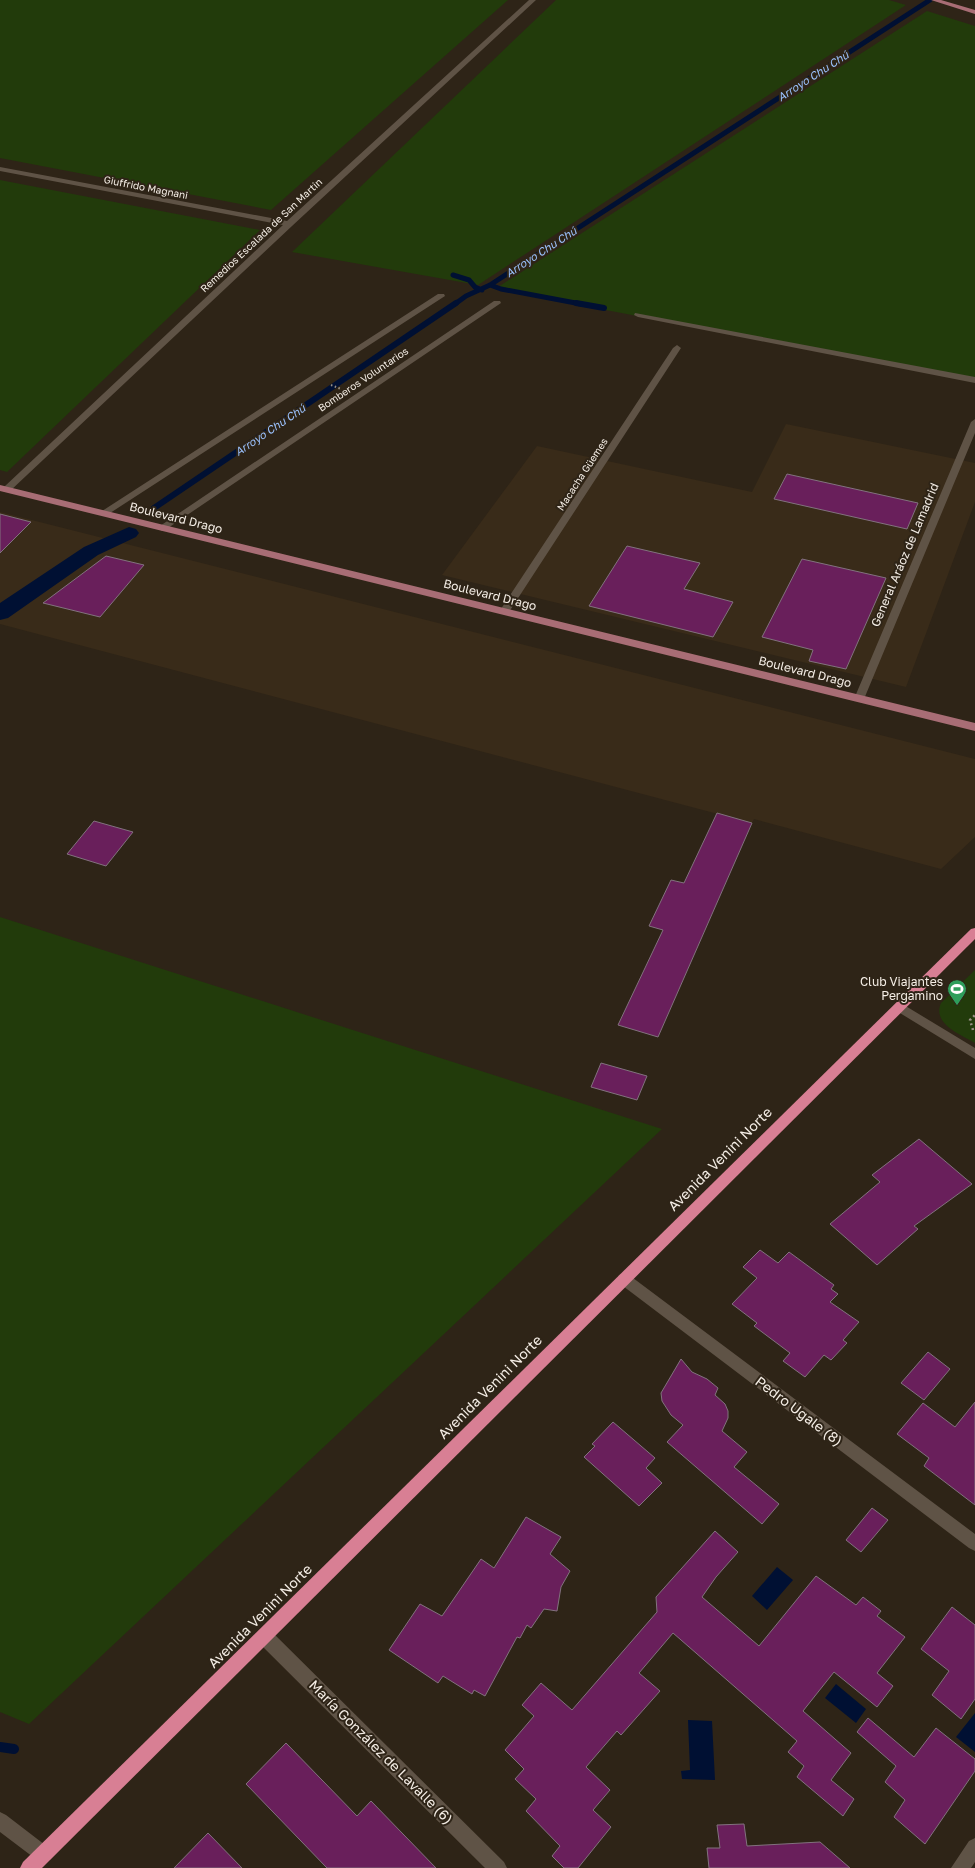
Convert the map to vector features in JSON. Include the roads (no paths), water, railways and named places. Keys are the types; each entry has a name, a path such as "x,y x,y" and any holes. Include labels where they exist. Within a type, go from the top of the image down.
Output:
{"highway":[{"name":"Avenida Venini Norte","path":"29,1868 975,932"}],"main road":[{"path":"937,1 975,12"},
{"name":"Boulevard Drago","path":"3,489 975,727"}],"street":[{"name":"Remedios Escalada de San Martin","path":"3,489 533,0"},
{"name":"Giuffrido Magnani","path":"0,169 289,224"},
{"path":"104,513 441,296"},
{"name":"Bomberos Voluntarios","path":"159,527 497,303"},
{"path":"638,315 975,380"},
{"name":"Macacha Güemes","path":"504,612 677,348"},
{"name":"General Aráoz de Lamadrid","path":"859,699 975,422"},
{"path":"899,1007 975,1054"},
{"name":"Pedro Ugale (8)","path":"624,1279 975,1543"},
{"name":"María González de Lavalle (6)","path":"264,1637 498,1868"},
{"path":"0,1821 44,1854"},
{"path":"960,1868 975,1847"}],"water":[{"path":"777,1567 793,1580 767,1610 752,1596"},
{"path":"836,1684 866,1709 856,1723 825,1698"},
{"path":"975,1713 975,1752 956,1737"},
{"path":"688,1720 712,1721 715,1780 682,1779 681,1771 690,1770"}],"waterway":[{"name":"Arroyo Chu Chú","path":"490,285 930,0"},
{"path":"453,275 469,280 475,287 480,289"},
{"name":"Arroyo Chu Chú","path":"480,289 490,285"},
{"path":"490,285 501,289 581,304"},
{"name":"Arroyo Chu Chú","path":"455,304 466,296 480,289"},
{"name":"Arroyo Chu Chú","path":"154,508 456,303"},
{"path":"576,303 604,308"},
{"name":"Arroyo Chu Chú","path":"0,613 91,551 129,533"},
{"path":"0,1747 14,1749"}],"place":[{"name":"Club Viajantes Pergamino","path":"957,1006"}]}
